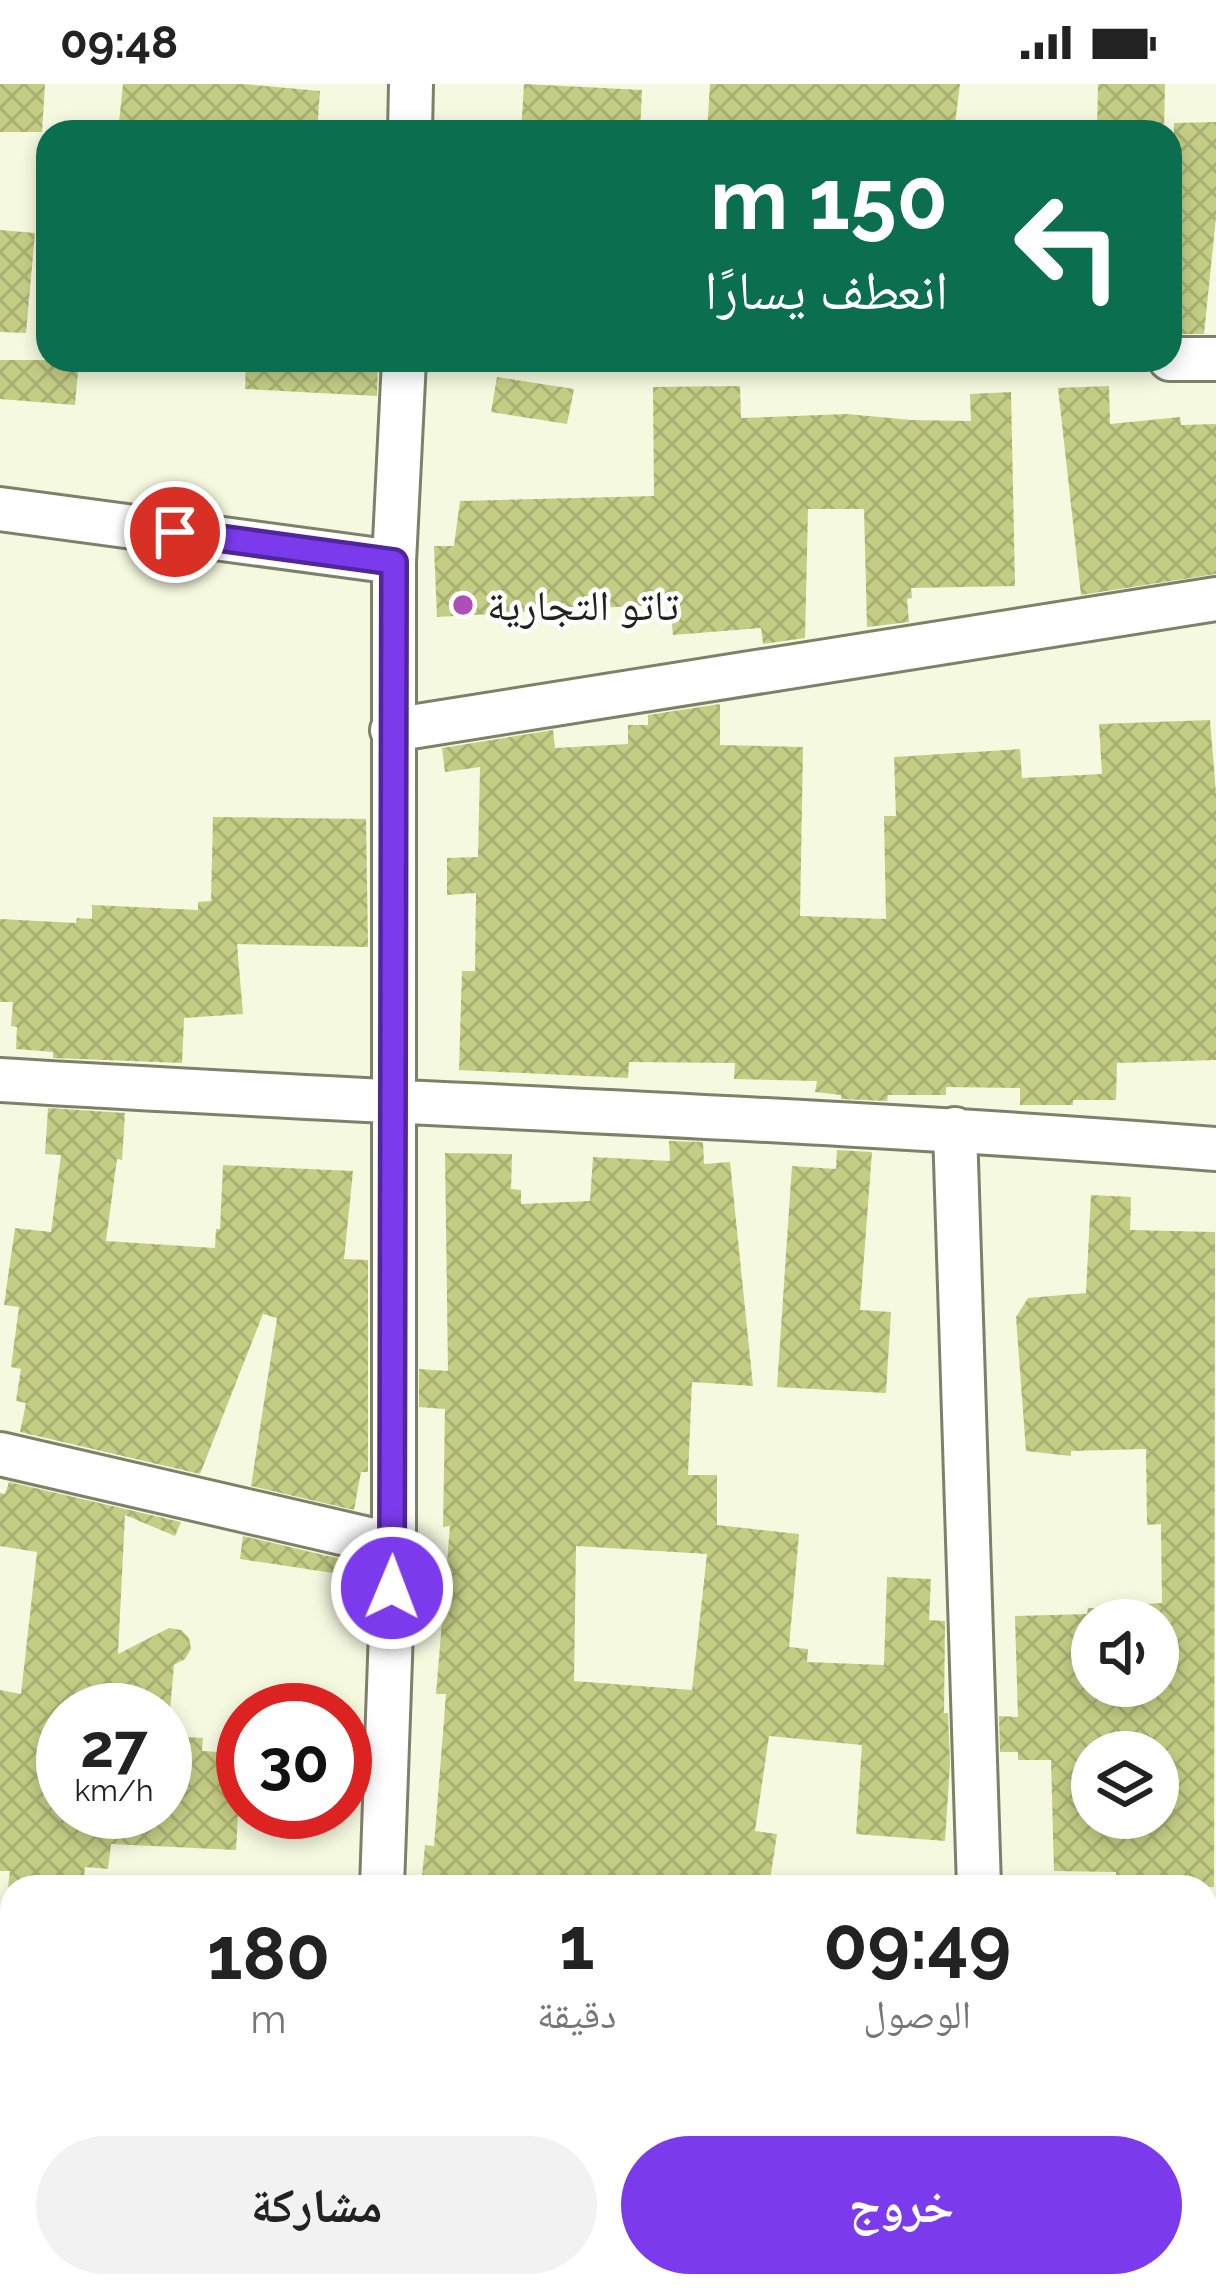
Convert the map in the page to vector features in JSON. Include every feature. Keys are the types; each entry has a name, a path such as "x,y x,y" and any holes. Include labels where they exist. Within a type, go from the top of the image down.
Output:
{"street":[{"path":"410,120 411,84"},
{"path":"1182,358 1216,359"},
{"path":"382,1875 394,1545 392,730 403,372"},
{"path":"0,509 394,562"},
{"path":"392,730 1216,599"},
{"path":"0,1080 395,1104 956,1129 1216,1149"},
{"path":"956,1129 979,1875"},
{"path":"0,1454 394,1545"}],"building":[{"path":"0,84 45,84 43,120 36,120 36,132 0,132"},
{"path":"123,84 244,84 320,91 318,120 119,120"},
{"path":"524,84 642,90 641,120 522,120"},
{"path":"710,84 960,84 956,120 708,120"},
{"path":"1098,84 1165,84 1164,120 1097,120"},
{"path":"1216,122 1216,217 1204,334 1182,334 1182,123"},
{"path":"0,230 35,233 26,333 0,332"},
{"path":"0,360 36,360 36,372 78,372 75,405 0,399"},
{"path":"246,372 378,372 377,396 245,389"},
{"path":"497,377 574,389 567,424 491,412"},
{"path":"740,386 741,418 847,414 971,421 970,394 1011,392 1015,586 911,588 909,622 867,627 864,509 808,509 805,638 763,644 761,628 673,635 670,604 437,617 434,546 454,546 460,501 654,496 653,387"},
{"path":"1109,386 1110,424 1180,417 1181,425 1216,424 1216,574 1081,595 1058,388"},
{"path":"720,704 720,745 803,747 800,916 886,919 884,816 896,816 894,757 1020,749 1022,778 1102,774 1099,724 1210,720 1216,793 1216,1060 1117,1063 1116,1100 1073,1100 1073,1105 1020,1105 1020,1088 946,1087 946,1095 888,1095 887,1101 841,1099 841,1095 815,1092 817,1081 734,1079 735,1063 629,1062 628,1078 459,1070 462,971 475,971 476,893 447,895 447,858 478,857 480,767 445,772 442,748 553,730 555,748 628,744 628,725 648,725 648,715"},
{"path":"213,817 366,819 368,947 237,944 243,1014 184,1018 182,1063 53,1058 53,1052 16,1049 13,1002 0,1002 0,919 76,923 77,918 92,919 92,905 198,910 198,902 211,901"},
{"path":"48,1108 125,1113 122,1160 117,1159 106,1241 215,1248 223,1165 353,1171 344,1259 368,1260 368,1472 361,1472 354,1510 251,1486 277,1318 263,1314 200,1474 20,1432 26,1403 16,1401 21,1369 11,1367 19,1307 4,1305 15,1228 51,1232 61,1155 45,1154"},
{"path":"669,1141 703,1142 704,1164 730,1162 753,1386 692,1382 688,1475 717,1475 717,1525 799,1534 789,1647 808,1649 807,1662 884,1665 887,1577 931,1579 929,1620 945,1621 944,1713 948,1713 950,1764 945,1841 856,1834 862,1745 769,1736 755,1831 777,1834 771,1875 422,1875 425,1845 434,1846 446,1694 436,1694 450,1526 443,1527 445,1409 419,1407 419,1369 448,1371 445,1153 512,1154 511,1189 521,1190 521,1204 590,1201 593,1157 670,1161","holes":["576,1546 707,1554 692,1690 574,1681"]},
{"path":"837,1150 872,1152 860,1310 891,1312 886,1393 777,1387 792,1166 836,1169"},
{"path":"1091,1195 1131,1197 1130,1230 1215,1232 1214,1875 1054,1871 1051,1760 1018,1760 1018,1752 1000,1752 999,1716 1018,1717 1015,1616 1071,1614 1071,1707 1179,1707 1179,1599 1162,1599 1161,1524 1147,1525 1146,1449 1071,1451 1071,1456 1026,1451 1016,1317 1028,1298 1086,1293"},
{"path":"9,1482 181,1522 175,1536 125,1515 118,1654 169,1628 181,1630 191,1649 174,1665 172,1683 36,1683 36,1839 192,1839 192,1737 203,1738 202,1751 216,1752 216,1839 237,1839 236,1850 111,1844 108,1869 85,1867 84,1875 0,1871 0,1690 21,1694 37,1552 0,1546 0,1493 5,1494"},
{"path":"243,1536 349,1561 346,1575 240,1559"}],"place":[{"name":"تاتو التجارية","path":"463,605"}],"route":[{"path":"175,532 394,562 392,1588"}]}
